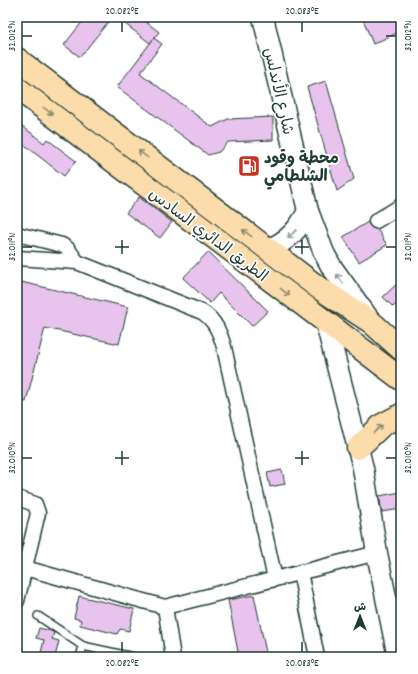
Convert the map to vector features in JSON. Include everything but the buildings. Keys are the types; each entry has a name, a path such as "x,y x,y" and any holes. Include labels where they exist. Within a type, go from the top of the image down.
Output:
{"highway":[{"name":"الطريق الدائري السادس","path":"17,59 319,288 371,322 400,346"},
{"name":"الطريق الدائري السادس","path":"17,88 401,379"},
{"path":"358,448 382,425 401,415"}],"main road":[{"name":"شارع الأندلس","path":"263,17 308,211 324,253 331,266 371,322"},
{"path":"269,249 279,245 294,233 308,211"},
{"path":"326,323 358,448 398,657"}],"street":[{"path":"376,221 401,206"},
{"path":"17,234 62,245 68,249 76,262"},
{"path":"17,258 76,262 202,312 210,317 216,325 224,347 275,579"},
{"path":"17,498 35,504 38,513 17,601"},
{"path":"25,568 165,607 377,553"},
{"path":"300,572 317,657"},
{"path":"165,607 172,657"}],"lane":[{"path":"38,616 83,646 134,657"},
{"path":"80,657 83,646"}],"place":[{"name":"محطة وقود الشلطامي","path":"249,166"}]}
